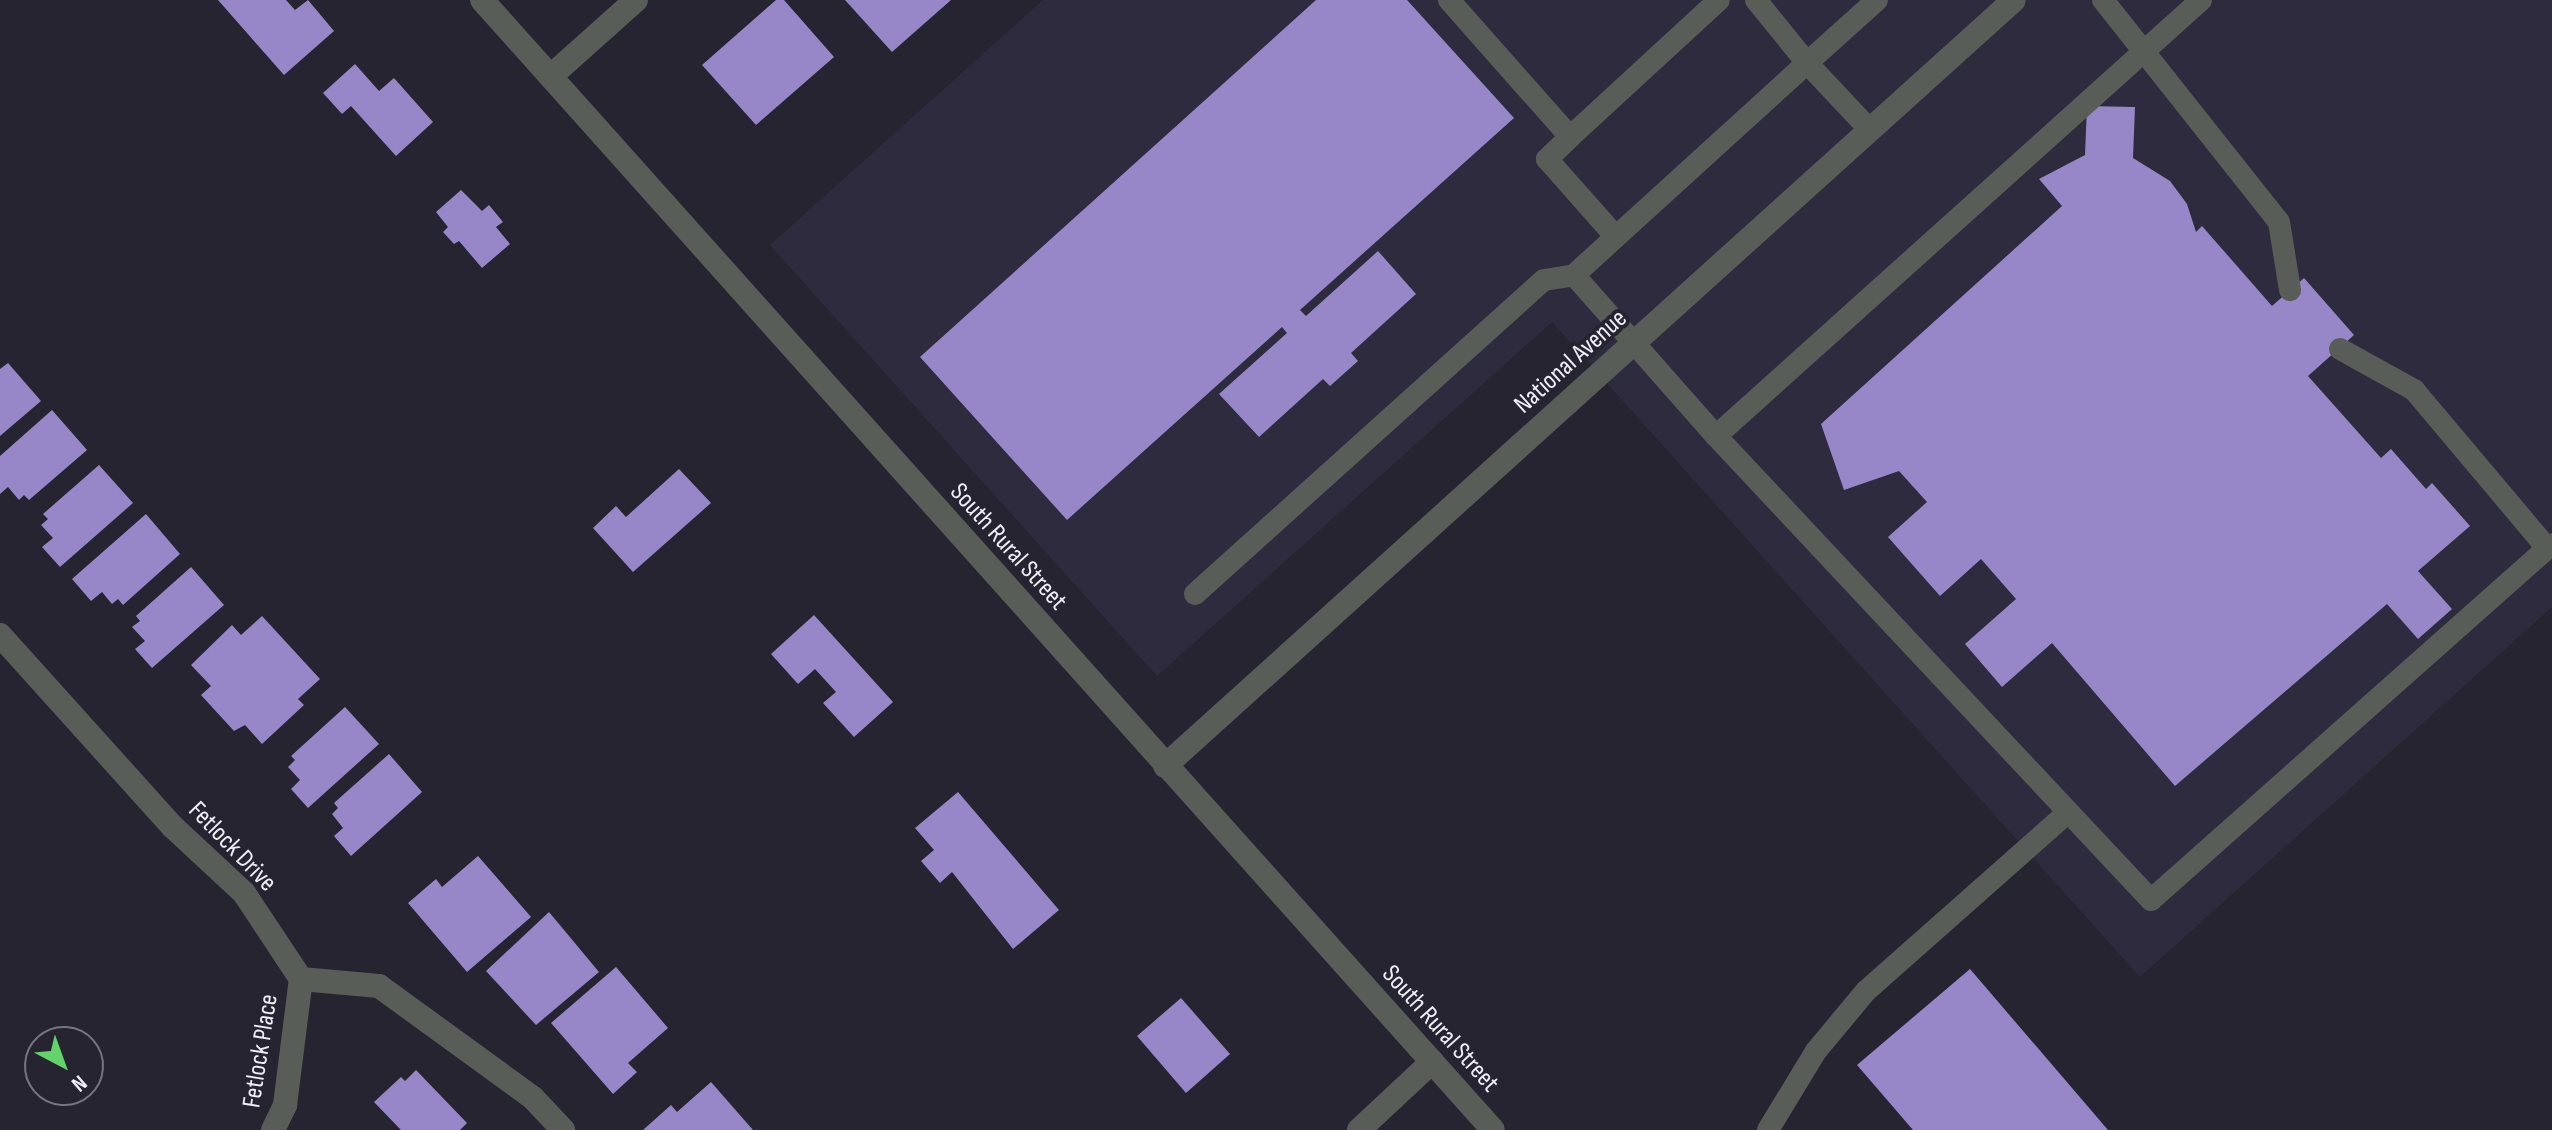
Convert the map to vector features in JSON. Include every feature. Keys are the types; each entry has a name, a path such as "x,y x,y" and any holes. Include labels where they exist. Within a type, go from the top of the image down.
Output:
{"street":[{"name":"South Rural Street","path":"482,0 1493,1130"},
{"path":"551,76 636,0"},
{"name":"National Avenue","path":"1165,766 2014,0"},
{"name":"Fetlock Drive","path":"0,635 173,827 244,893 301,979"},
{"path":"301,979 379,986 533,1098 563,1130"},
{"name":"Fetlock Place","path":"273,1130 285,1105 301,979"},
{"path":"1359,1130 1432,1062"}],"lane":[{"path":"1449,0 1570,137"},
{"path":"1616,237 1547,159 1719,0"},
{"path":"1756,0 1807,63 1870,130"},
{"path":"1195,594 1544,280 1574,275 1877,0"},
{"path":"2103,0 2279,222 2290,290"},
{"path":"1716,436 2201,0"},
{"path":"1574,275 1716,436 2151,900 2550,546 2414,390 2340,349"},
{"path":"1768,1130 1816,1051 1866,991 2068,812"}],"shaded area":[{"path":"1043,0 2552,0 2552,607 2140,977 1552,322 1157,676 770,245"}],"building":[{"path":"218,0 286,0 295,10 308,0 334,31 284,75"},
{"path":"776,0 784,0 834,57 756,125 702,65"},
{"path":"845,0 951,0 892,52"},
{"path":"1316,0 1407,0 1514,118 1300,310 1306,316 1378,251 1416,294 1351,353 1358,361 1330,386 1323,379 1259,437 1219,394 1287,333 1282,327 1067,520 920,357"},
{"path":"355,64 379,91 394,78 433,122 396,156 351,106 342,114 323,93"},
{"path":"2087,106 2135,107 2133,158 2170,181 2187,204 2196,232 2202,226 2272,306 2304,278 2354,335 2308,376 2381,458 2391,449 2426,489 2432,483 2470,526 2418,571 2452,609 2418,639 2387,604 2175,786 2052,643 2002,687 1965,644 2016,599 1981,559 1940,596 1888,537 1927,502 1899,471 1844,490 1821,424 2062,206 2039,179 2085,155"},
{"path":"461,190 482,211 489,205 503,222 496,227 510,244 482,268 459,241 454,244 443,232 448,227 436,212"},
{"path":"8,363 41,401 0,436 0,369"},
{"path":"52,410 87,450 29,500 24,495 19,500 8,487 0,494 0,456"},
{"path":"99,465 133,503 60,567 42,547 53,538 41,525 48,519 43,514"},
{"path":"679,469 711,503 633,572 593,528 616,506 626,517"},
{"path":"146,514 180,554 123,605 118,599 112,604 102,592 91,601 72,579"},
{"path":"191,567 224,605 152,668 135,649 145,641 132,627 140,621 136,616"},
{"path":"814,615 893,702 854,737 823,703 836,692 815,669 798,684 771,654"},
{"path":"262,616 320,679 298,699 304,705 262,744 245,725 234,731 201,695 211,686 191,665 232,625 241,635"},
{"path":"345,707 379,744 308,808 291,789 300,780 288,767 295,760 291,756"},
{"path":"389,754 422,792 351,856 334,836 343,828 332,814 338,808 334,803"},
{"path":"958,792 1059,910 1013,949 952,872 940,883 921,861 934,850 915,828"},
{"path":"478,856 531,917 467,972 408,903 436,879 442,887"},
{"path":"549,912 599,972 536,1025 486,971"},
{"path":"616,967 668,1028 628,1063 637,1072 613,1094 551,1023"},
{"path":"1970,969 2108,1130 1913,1130 1857,1065"},
{"path":"1181,998 1230,1054 1186,1093 1137,1036"},
{"path":"416,1070 467,1123 460,1130 401,1130 374,1102 401,1077 405,1081"},
{"path":"711,1082 753,1130 643,1130 671,1105 677,1112"}]}
